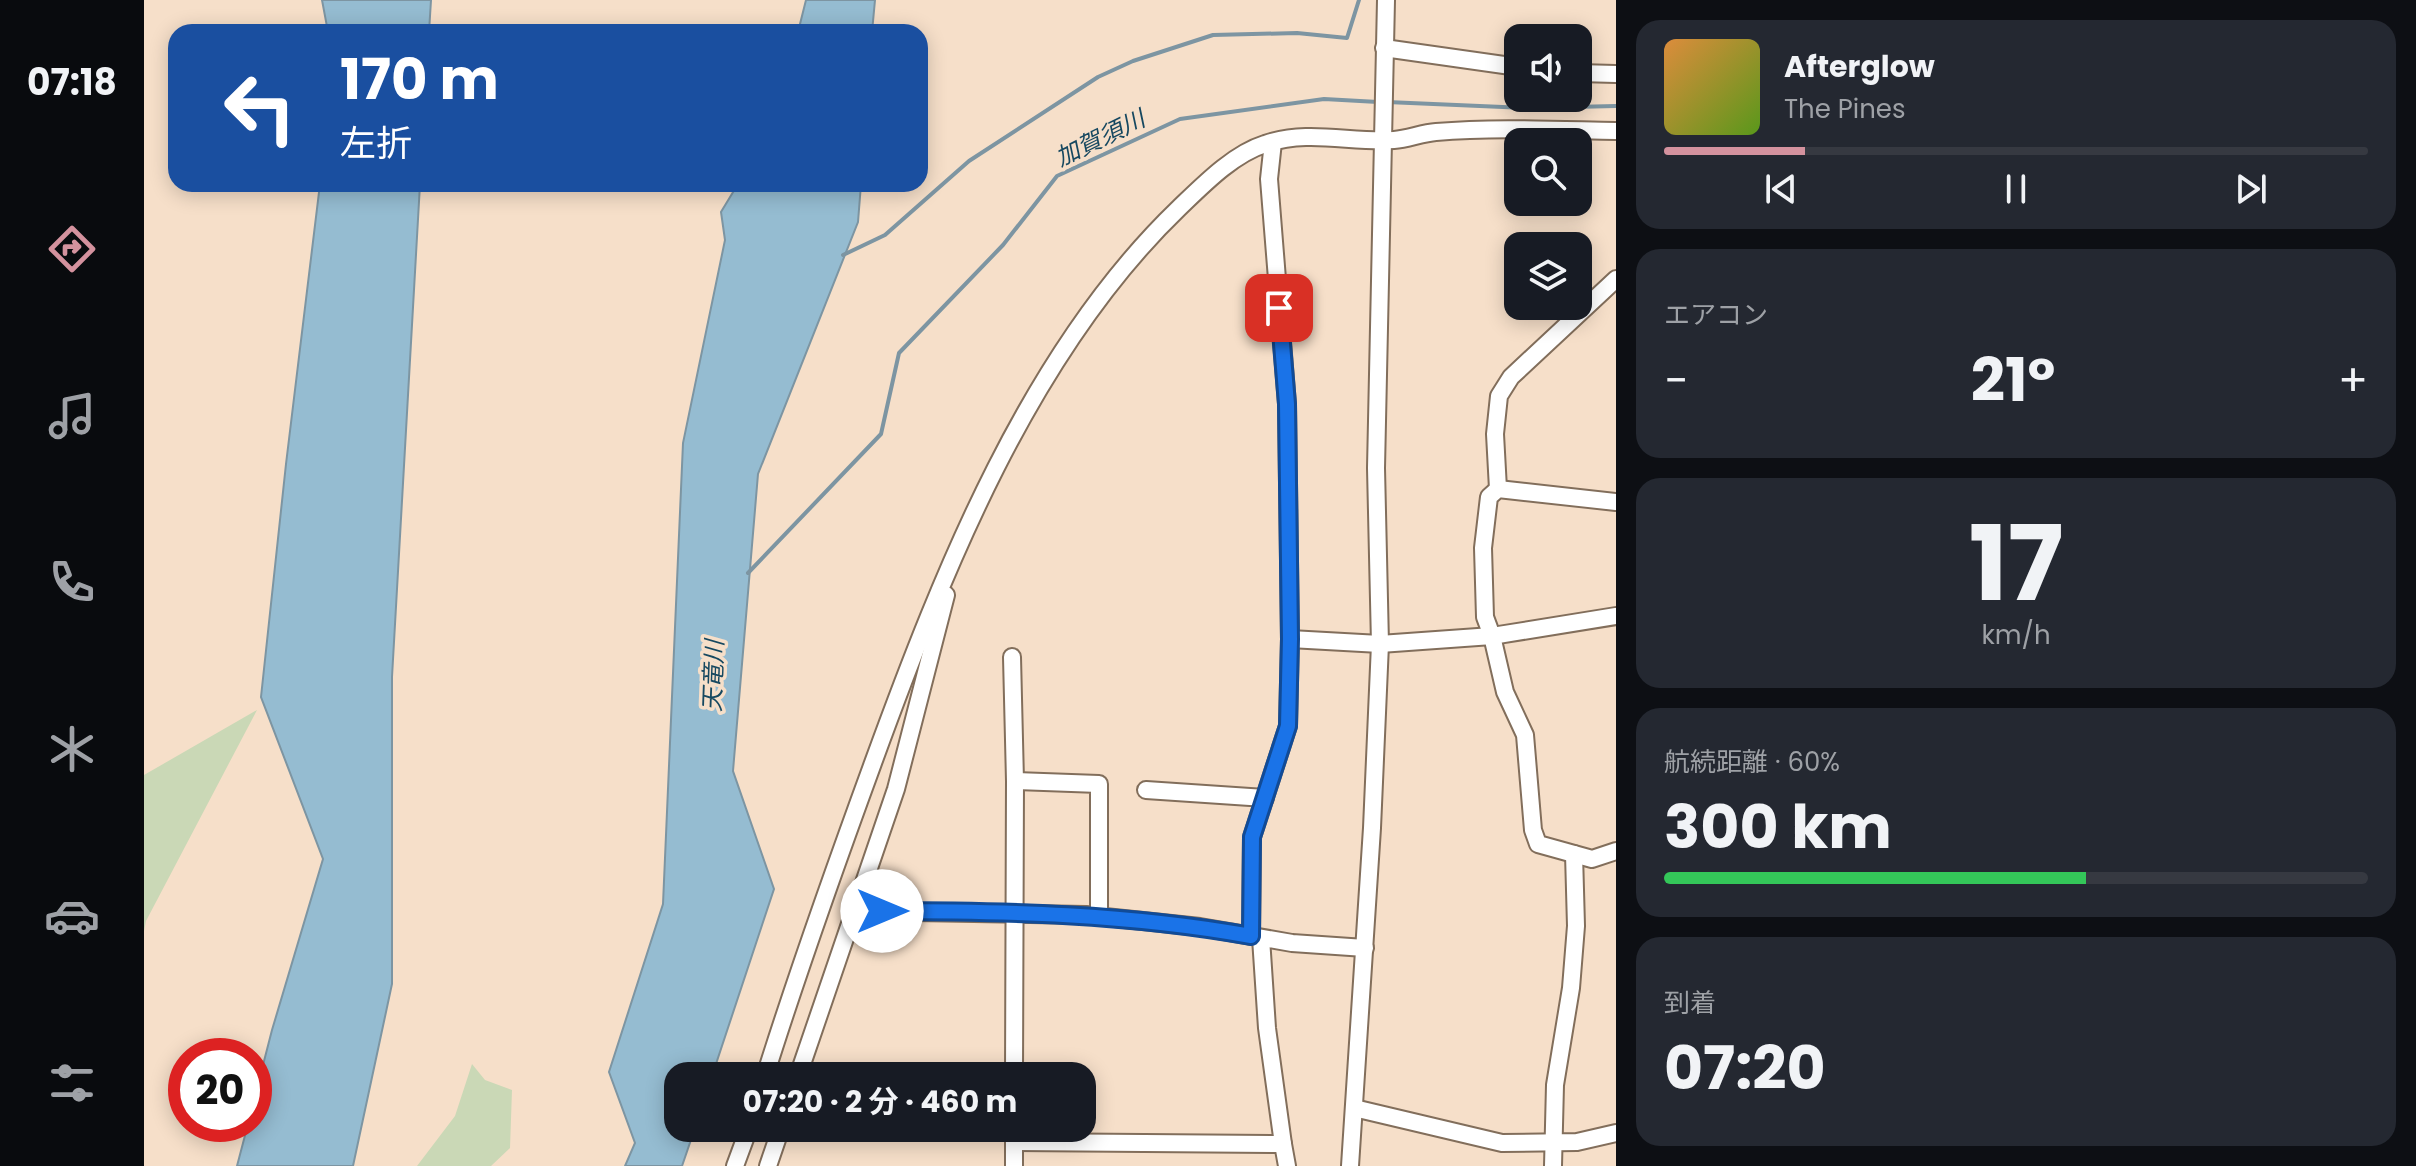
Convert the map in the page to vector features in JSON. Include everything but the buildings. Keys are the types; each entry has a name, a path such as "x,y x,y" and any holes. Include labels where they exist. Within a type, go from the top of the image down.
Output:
{"street":[{"path":"1350,1166 1365,948 1380,644 1376,468 1388,51 1386,0"},
{"path":"1388,51 1504,65"},
{"path":"1592,73 1616,74"},
{"path":"770,1062 849,827 944,578 1013,437 1066,346 1117,277 1163,223 1233,162 1273,142 1316,136 1435,132 1616,131"},
{"path":"1273,142 1269,179 1287,404 1288,726 1252,837 1256,937 1287,1166"},
{"path":"1498,489 1495,434 1499,396 1511,377 1616,279"},
{"path":"1616,502 1498,489 1489,497 1483,548 1485,617 1505,692 1525,735 1533,830 1538,844 1592,859 1616,851"},
{"path":"803,1062 896,789 947,597 944,578"},
{"path":"1290,639 1380,644 1492,636 1616,616"},
{"path":"1012,657 1014,1062"},
{"path":"1015,781 1099,784 1099,916"},
{"path":"1146,790 1265,798"},
{"path":"1553,1166 1555,1085 1571,988 1576,926 1574,854"},
{"path":"855,911 1099,916 1200,927 1292,943 1365,948"},
{"path":"1354,1108 1502,1143 1577,1142 1616,1133"},
{"path":"1096,1138 1283,1144"},
{"path":"735,1166 744,1142"},
{"path":"768,1166 776,1142"},
{"path":"1014,1142 1014,1166"}],"green space":[{"path":"257,710 146,921 144,931 144,775"},
{"path":"472,1064 485,1080 512,1090 510,1148 491,1166 417,1166 455,1116"}],"water":[{"path":"322,0 431,0 430,24 326,24"},
{"path":"806,0 875,0 873,24 800,24"},
{"path":"319,192 420,192 392,677 392,984 353,1166 237,1166 243,1142 272,1142 270,1038 323,859 261,697"},
{"name":"天竜川","path":"733,192 860,192 858,222 758,474 733,771 774,889 717,1062 664,1062 664,1142 690,1142 682,1166 625,1166 635,1143 609,1072 663,904 683,443 725,240 721,212"}],"waterway":[{"path":"843,255 885,235 969,161 1098,77 1133,61 1213,35 1297,33 1347,38 1359,0"},
{"name":"加賀須川","path":"748,573 881,434 899,353 1003,245 1057,176 1180,119 1324,99 1378,102"},
{"name":"加賀須川","path":"1387,102 1528,108 1616,106"}],"route":[{"path":"882,911 1086,915 1200,927 1251,936 1252,837 1288,726 1287,404 1279,308"}]}
